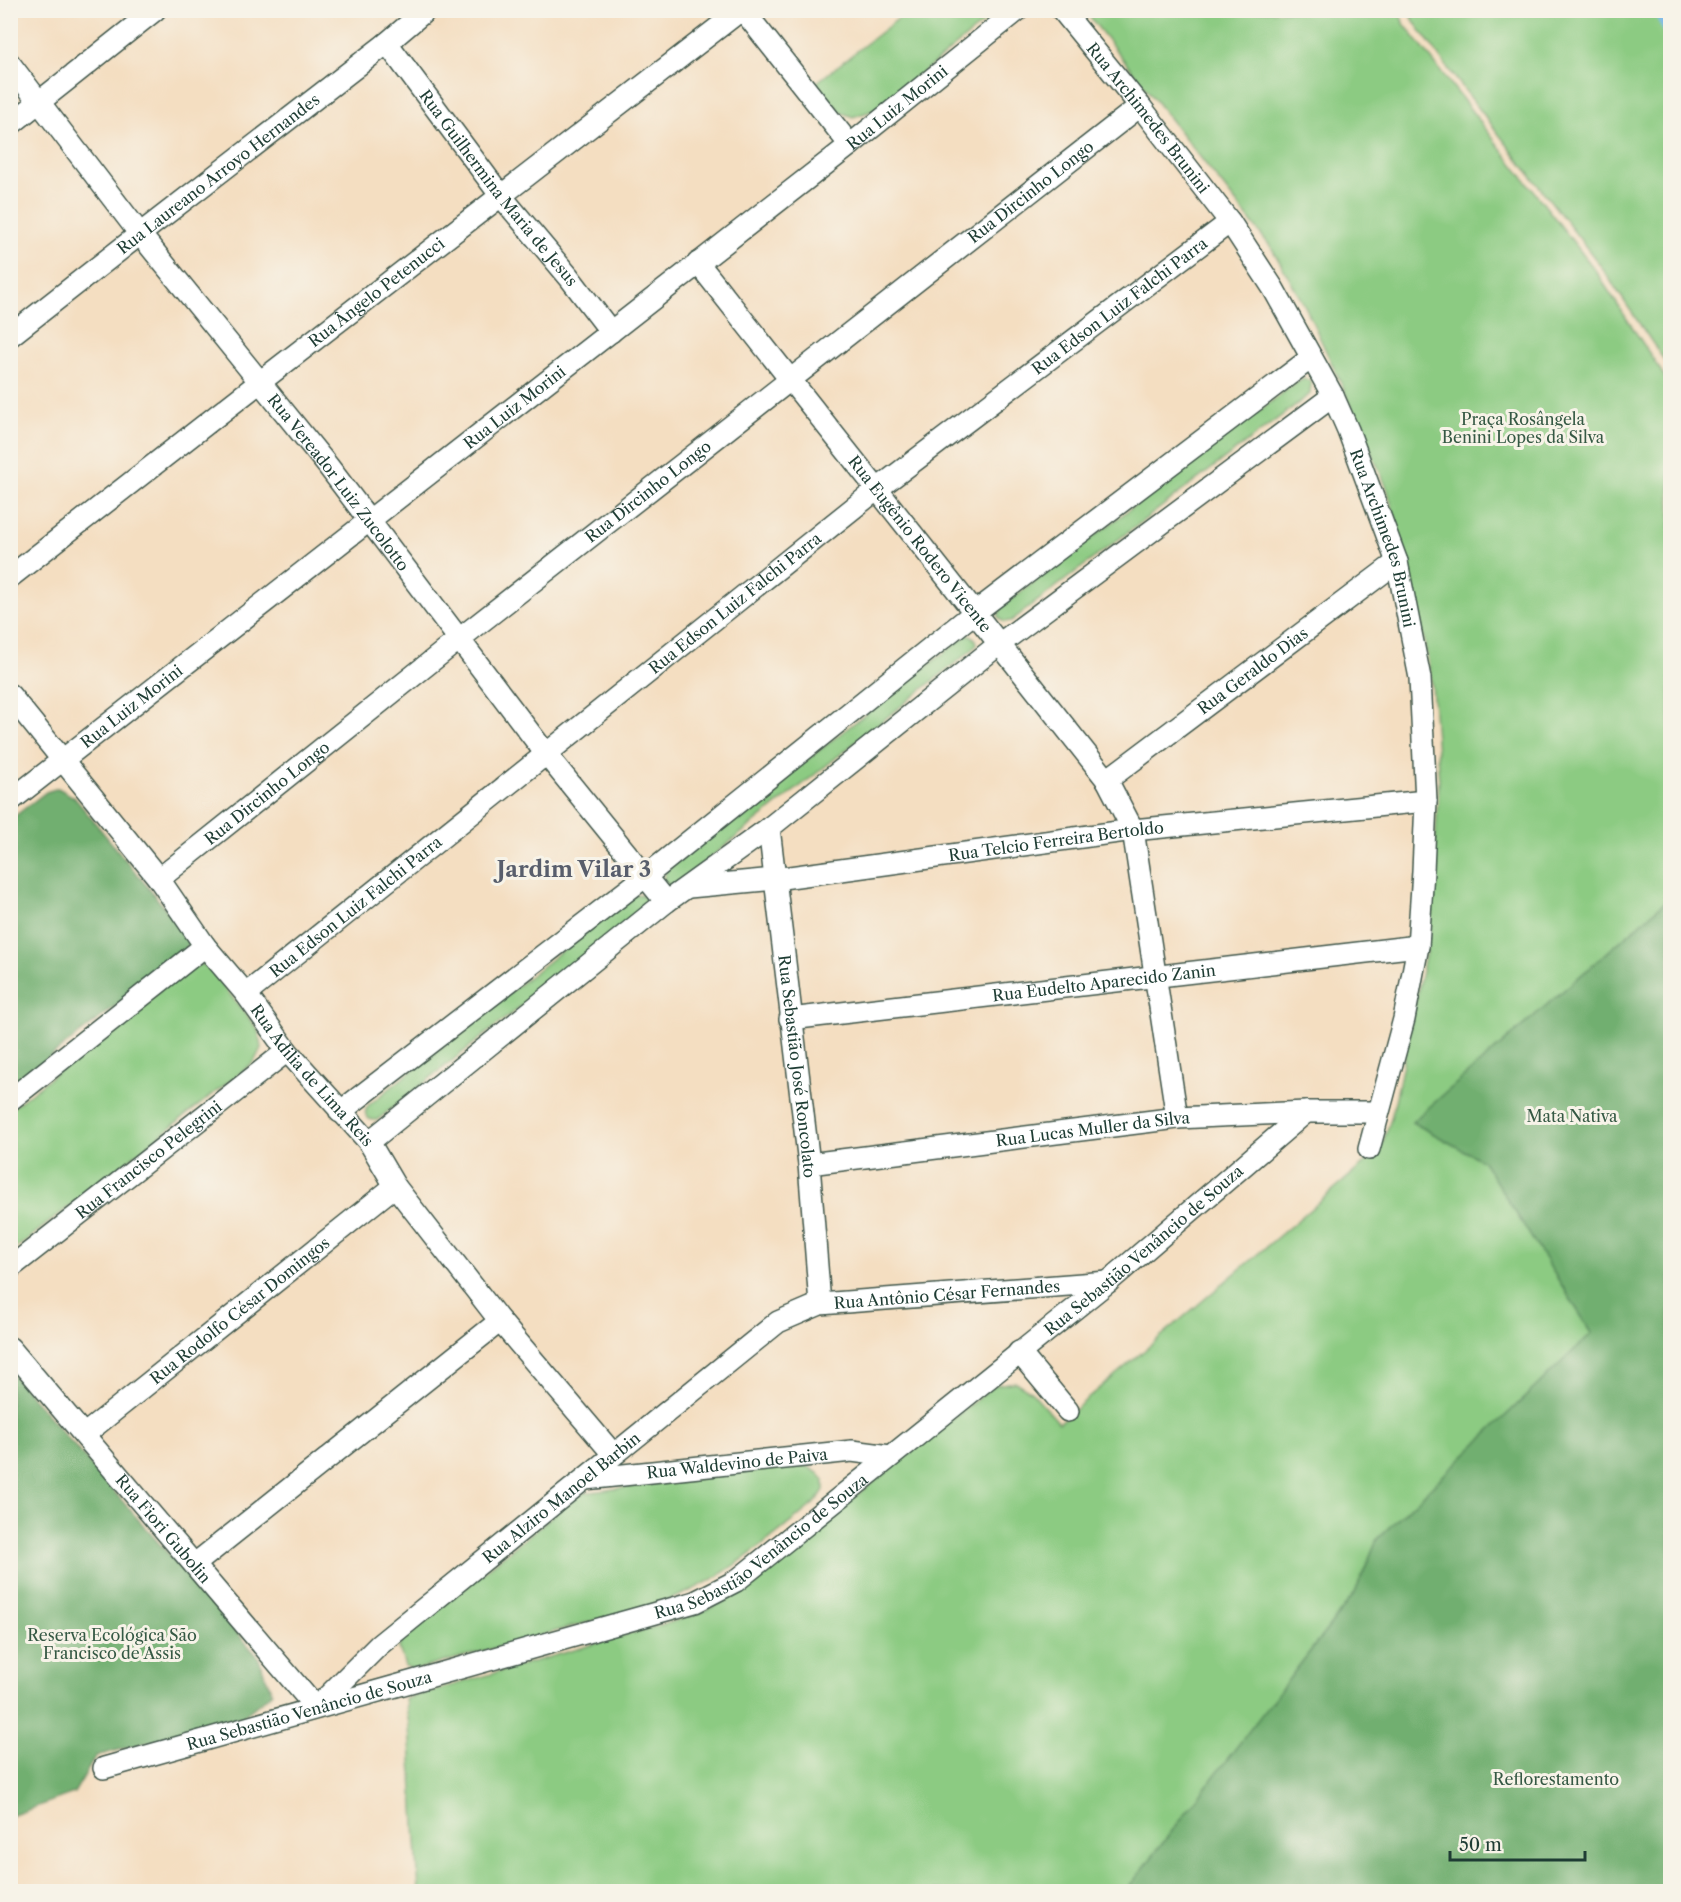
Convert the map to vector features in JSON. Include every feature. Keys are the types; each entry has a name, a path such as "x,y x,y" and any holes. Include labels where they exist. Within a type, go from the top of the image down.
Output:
{"street":[{"path":"10,125 155,10"},
{"name":"Rua Laureano Arroyo Hernandes","path":"10,336 387,43 426,10"},
{"path":"742,10 850,145"},
{"name":"Rua Ângelo Petenucci","path":"10,576 742,10"},
{"name":"Rua Luiz Morini","path":"10,801 850,145 1018,10"},
{"name":"Rua Archimedes Brunini","path":"1062,10 1230,222 1273,288 1333,396 1397,562 1420,678 1426,801 1418,946 1404,1019 1369,1149"},
{"name":"Rua Guilhermina Maria de Jesus","path":"387,43 501,196 569,277 611,332"},
{"name":"Rua Vereador Luiz Zucolotto","path":"10,64 140,234 328,465 546,754 666,902"},
{"name":"Rua Dircinho Longo","path":"159,879 458,640 1140,106"},
{"name":"Rua Edson Luiz Falchi Parra","path":"246,994 876,490 1230,222"},
{"name":"Rua Eugênio Rodero Vicente","path":"698,263 1107,780 1133,830 1177,1118"},
{"path":"340,1112 646,876 974,613 1311,358"},
{"path":"369,1142 666,902 769,828 998,645 1333,396"},
{"name":"Rua Geraldo Dias","path":"1107,780 1397,562"},
{"name":"Rua Adilia de Lima Reis","path":"10,695 159,879 205,946 246,994 287,1051 369,1142 395,1186 500,1321 614,1454"},
{"name":"Rua Telcio Ferreira Bertoldo","path":"688,887 774,879 1133,830 1426,801"},
{"name":"Rua Sebastião José Roncolato","path":"769,828 808,1164 820,1304"},
{"path":"10,1100 205,946"},
{"name":"Rua Eudelto Aparecido Zanin","path":"790,1019 1418,946"},
{"name":"Rua Francisco Pelegrini","path":"10,1269 287,1051"},
{"name":"Rua Lucas Muller da Silva","path":"808,1164 1177,1118 1306,1112 1378,1112"},
{"name":"Rua Sebastião Venâncio de Souza","path":"105,1768 695,1602 736,1581 1108,1282 1306,1112"},
{"name":"Rua Rodolfo César Domingos","path":"85,1434 395,1186"},
{"name":"Rua Antônio César Fernandes","path":"820,1304 1108,1282"},
{"name":"Rua Alziro Manoel Barbin","path":"316,1708 379,1645 778,1322 820,1304"},
{"path":"195,1564 500,1321"},
{"name":"Rua Fiori Gubolin","path":"10,1348 316,1708"},
{"path":"1019,1352 1068,1411"},
{"name":"Rua Waldevino de Paiva","path":"585,1479 852,1451 890,1456"}],"green space":[{"path":"908,11 998,11 878,109 853,117 840,112 816,83"},
{"name":"Praça Rosângela Benini Lopes da Silva","path":"1085,11 1398,11 1405,25 1595,270 1670,385 1670,898 1412,1122 1483,1161 1592,1333 1377,1539 1355,1593 1126,1891 419,1891 409,1725 405,1699 695,1615 723,1602 995,1385 1015,1382 1032,1392 1059,1423 1380,1150 1391,1119 1430,932 1439,782 1432,684 1419,612 1387,488 1306,308 1271,247"},
{"path":"1409,11 1670,11 1670,369 1600,265 1450,71 1415,23"},
{"path":"1304,379 1309,380 1311,384 1310,394 1011,621 1004,622 998,617 1001,607 1297,382"},
{"path":"967,635 971,635 976,640 977,644 973,649 677,884 668,885 664,881 667,869"},
{"path":"58,788 74,797 182,929 189,944 180,956 11,1087 11,819 46,792"},
{"path":"640,894 647,899 639,913 377,1120 366,1116 369,1105 629,897"},
{"name":"Mata Nativa","path":"1670,898 1670,1891 1126,1891 1355,1593 1377,1539 1592,1333 1483,1161 1412,1122"},
{"path":"203,964 211,970 258,1030 261,1048 254,1062 11,1252 11,1109 188,967"},
{"name":"Reserva Ecológica São Francisco de Assis","path":"10,1372 258,1657 272,1693 241,1718 96,1756 74,1793 11,1816"},
{"path":"787,1466 807,1466 824,1480 824,1490 816,1502 747,1557 710,1581 669,1600 415,1670 405,1666 399,1648 404,1637 566,1505 584,1493"}],"waterway":[{"path":"1655,10 1670,40"}],"district":[{"name":"Jardim Vilar 3","path":"574,869"}],"park label":[{"name":"Reflorestamento","path":"1556,1779"}]}
